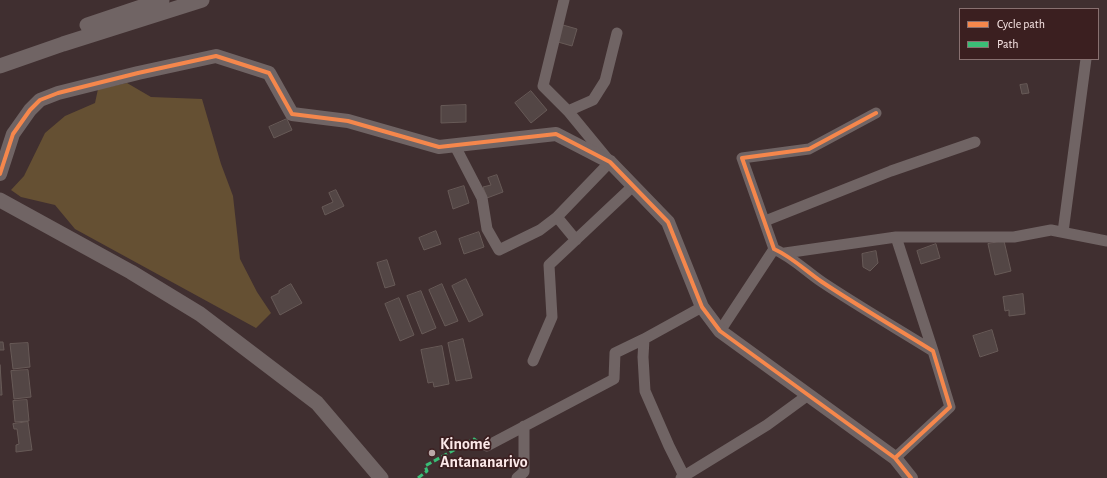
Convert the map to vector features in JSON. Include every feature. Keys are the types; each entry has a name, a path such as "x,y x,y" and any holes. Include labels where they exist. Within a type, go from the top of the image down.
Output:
{"main road":[{"path":"0,55 162,0"},
{"path":"0,66 63,44 202,0"},
{"path":"0,200 131,272 200,314 317,404 380,478"}],"street":[{"path":"564,0 543,86 568,111 610,162 668,222 702,307 720,331 895,458 911,478"},
{"path":"568,111 593,100 604,81 617,33"},
{"path":"0,174 3,157 13,134 30,110 40,100 58,93 131,74 216,56 269,73 292,114 348,121 439,147 556,134 610,162"},
{"path":"1063,232 1086,60"},
{"path":"774,249 742,158 809,149 876,113"},
{"path":"765,221 891,172 975,142"},
{"path":"455,146 482,198 487,229 499,250 540,230 558,217 610,162"},
{"path":"533,361 552,317 549,265 633,186"},
{"path":"558,217 576,240"},
{"path":"785,253 896,237 1014,237 1051,230 1107,241"},
{"path":"895,458 950,407 934,351 896,237"},
{"path":"774,249 785,253 821,281 886,323 934,351"},
{"path":"720,331 774,249"},
{"path":"487,446 614,379 615,353 702,307"},
{"path":"644,339 642,357 646,391 683,477 767,425 808,395"},
{"path":"517,478 524,472 524,426"}],"shaded area":[{"path":"127,83 151,97 202,99 221,164 233,196 240,259 257,292 271,313 256,328 75,229 55,205 21,197 11,190 24,176 45,133 65,116 95,103 98,89"}],"building":[{"path":"563,25 577,29 572,46 558,42"},
{"path":"1027,84 1029,93 1022,94 1020,85"},
{"path":"531,91 547,110 531,123 515,103"},
{"path":"466,105 466,122 441,123 441,106"},
{"path":"287,119 292,130 274,138 269,127"},
{"path":"497,175 503,192 487,198 483,187 491,185 488,178"},
{"path":"464,186 469,203 453,209 448,191"},
{"path":"336,190 344,206 325,215 322,207 333,202 329,193"},
{"path":"436,231 441,244 424,250 419,238"},
{"path":"479,232 484,247 464,254 459,239"},
{"path":"1004,241 1011,271 995,275 988,244"},
{"path":"936,244 940,258 921,264 917,251"},
{"path":"876,251 878,263 870,271 863,267 862,254"},
{"path":"387,260 395,285 385,288 377,263"},
{"path":"466,279 483,315 469,322 452,286"},
{"path":"291,284 302,303 280,315 271,297"},
{"path":"442,284 458,321 445,326 429,290"},
{"path":"421,291 436,328 422,334 407,296"},
{"path":"1023,294 1025,314 1009,316 1009,310 1005,311 1003,297"},
{"path":"399,298 414,335 400,341 385,304"},
{"path":"992,330 998,351 980,357 973,336"},
{"path":"463,339 472,378 456,381 448,343"},
{"path":"0,342 3,342 4,350 0,350"},
{"path":"28,343 30,367 13,369 10,344"},
{"path":"442,346 449,384 434,387 433,382 428,383 421,350"},
{"path":"0,365 2,395 0,395"},
{"path":"28,370 31,397 14,399 11,371"},
{"path":"27,400 29,421 15,422 13,401"},
{"path":"28,422 32,450 16,452 16,445 19,444 17,429 14,429 13,424"}],"marked path":[{"path":"418,478 427,471 425,466 474,439 482,445 487,446"}],"cycle path":[{"path":"0,174 13,134 30,110 40,100 58,93 138,73 216,56 269,73 292,114 348,121 439,147 556,134 610,162 668,222 702,307 720,331 895,458 911,478"},
{"path":"876,113 809,149 742,158 774,249 793,260 836,291 933,351 950,407 895,458"}],"place":[{"name":"Kinomé Antananarivo","path":"432,453"}]}
